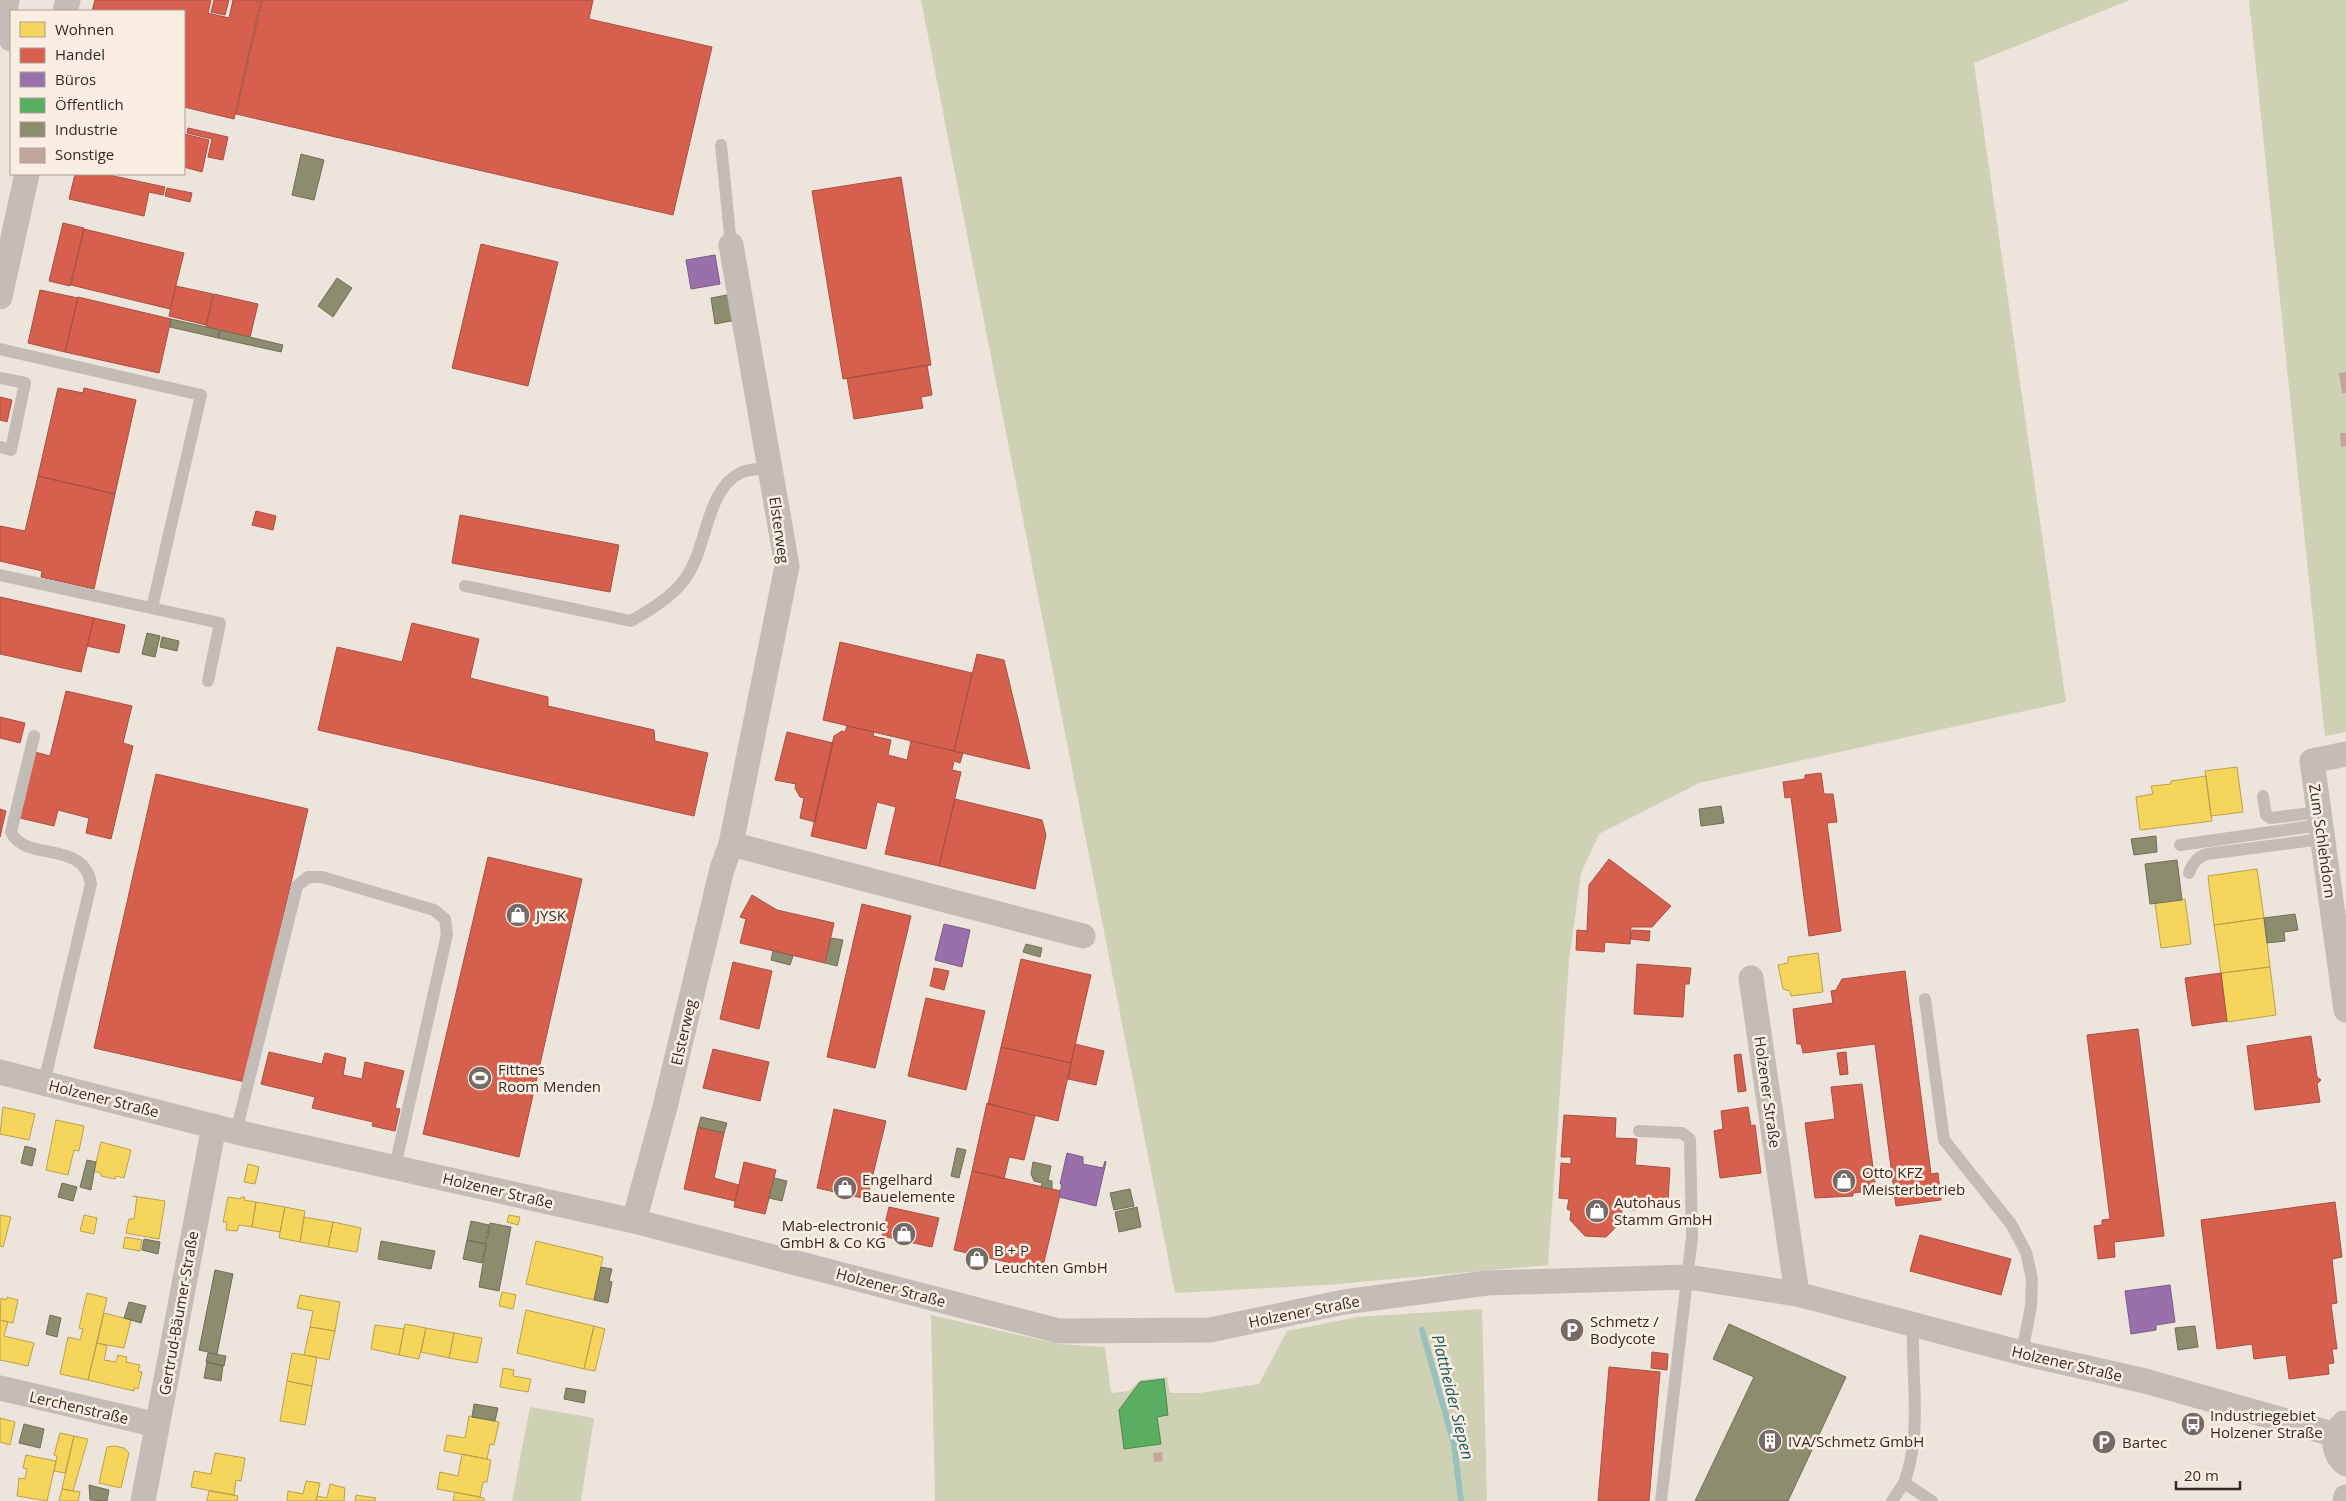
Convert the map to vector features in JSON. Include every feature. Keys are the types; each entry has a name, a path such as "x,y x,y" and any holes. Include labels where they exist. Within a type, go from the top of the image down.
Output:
{"street":[{"path":"7,0 3,23 10,37"},
{"path":"0,297 27,175"},
{"name":"Elsterweg","path":"634,1221 664,1108 722,869 731,844 786,566 731,244"},
{"name":"Zum Schlehdorn","path":"2346,754 2312,761 2346,1010"},
{"path":"731,844 1082,936"},
{"name":"Holzener Straße","path":"1751,978 1797,1294"},
{"name":"Holzener Straße","path":"0,1072 225,1129 634,1221 1059,1331 1210,1330 1344,1302 1487,1283 1688,1277 1797,1294 2022,1353 2145,1380 2341,1428"},
{"name":"Gertrud-Bäumer-Straße","path":"143,1501 157,1425 225,1129"},
{"name":"Lerchenstraße","path":"0,1388 157,1425"},
{"path":"2341,1428 2336,1451 2346,1464"},
{"path":"2345,1501 2346,1497"}],"lane":[{"path":"721,145 731,244"},
{"path":"0,349 202,395 152,608"},
{"path":"0,378 25,383 11,450 0,447"},
{"path":"465,586 631,621 660,603 685,580 702,548 714,505 726,482 742,472 770,468"},
{"path":"0,575 220,623 208,680"},
{"path":"34,736 11,832 20,844 78,861 85,867 91,884 44,1083"},
{"path":"2263,796 2266,814 2271,818 2320,825"},
{"path":"2180,845 2320,825"},
{"path":"2190,873 2193,863 2201,855 2320,825"},
{"path":"225,1129 297,886 308,877 322,877 434,910 445,920 447,934 395,1167"},
{"path":"1925,999 1944,1140 2011,1224 2026,1252 2032,1279 2030,1306 2022,1353"},
{"path":"1640,1131 1682,1133 1690,1140 1692,1237 1661,1501"},
{"path":"1892,1501 1904,1482 1912,1461 1915,1438 1911,1358 1913,1323"},
{"path":"1904,1482 1932,1501"}],"green space":[{"path":"921,0 2130,0 1974,63 2066,702 1699,783 1599,834 1581,873 1569,961 1548,1265 1326,1285 1175,1293"},
{"path":"2249,0 2346,0 2346,732 2325,736"},
{"path":"1482,1309 1487,1501 935,1501 931,1315 1059,1344 1105,1347 1111,1393 1129,1391 1140,1380 1167,1377 1170,1393 1199,1393 1259,1384 1287,1331 1357,1317"},
{"path":"530,1407 594,1418 581,1501 512,1501"}],"building: Wohnen":[{"path":"2237,767 2243,812 2211,816 2205,771"},
{"path":"2206,776 2212,821 2140,830 2136,797 2153,794 2151,786 2171,784 2171,781"},
{"path":"2257,869 2264,918 2214,925 2208,876"},
{"path":"2185,899 2191,944 2161,948 2155,903"},
{"path":"2264,918 2270,967 2221,973 2214,925"},
{"path":"1818,953 1823,992 1791,996 1790,991 1783,989 1778,965 1788,963 1788,957"},
{"path":"2270,967 2276,1015 2227,1022 2221,973"},
{"path":"3,1107 35,1114 29,1140 0,1134"},
{"path":"56,1120 84,1126 79,1151 74,1150 68,1175 46,1170"},
{"path":"101,1142 131,1150 124,1178 116,1176 115,1179 101,1176 101,1173 94,1171"},
{"path":"248,1164 259,1167 255,1184 244,1182"},
{"path":"133,1196 165,1201 159,1239 126,1233 129,1219 134,1219 137,1197"},
{"path":"228,1197 241,1199 241,1197 245,1197 244,1200 256,1202 252,1227 239,1225 237,1231 226,1230 227,1222 223,1222"},
{"path":"256,1202 285,1207 280,1232 252,1227"},
{"path":"285,1207 305,1211 300,1242 279,1238"},
{"path":"0,1215 11,1217 3,1247 0,1246"},
{"path":"84,1215 97,1218 94,1234 80,1231"},
{"path":"509,1215 520,1217 518,1225 507,1222"},
{"path":"304,1217 333,1222 328,1247 300,1242"},
{"path":"333,1222 361,1228 357,1252 328,1247"},
{"path":"125,1237 142,1240 140,1251 123,1248"},
{"path":"536,1241 603,1257 594,1300 526,1284"},
{"path":"502,1292 516,1295 513,1309 499,1306"},
{"path":"87,1293 107,1298 88,1380 60,1374 68,1337 80,1340 83,1329 79,1328"},
{"path":"300,1295 340,1302 335,1331 310,1327 313,1311 297,1308"},
{"path":"7,1297 18,1300 13,1323 0,1320 1,1298 6,1300"},
{"path":"526,1310 594,1326 584,1369 517,1353"},
{"path":"104,1313 131,1320 124,1348 97,1343"},
{"path":"0,1320 8,1322 4,1336 34,1343 28,1366 0,1360"},
{"path":"405,1324 426,1328 419,1359 399,1355"},
{"path":"375,1325 404,1329 399,1355 371,1349"},
{"path":"594,1326 605,1329 595,1371 584,1369"},
{"path":"310,1327 335,1331 329,1360 304,1355"},
{"path":"426,1328 454,1333 449,1358 421,1352"},
{"path":"454,1333 482,1338 477,1363 449,1358"},
{"path":"97,1343 107,1346 104,1360 116,1362 118,1355 127,1357 126,1362 140,1365 138,1371 142,1372 138,1389 134,1388 134,1391 88,1380"},
{"path":"292,1353 317,1357 312,1386 287,1381"},
{"path":"503,1368 514,1370 513,1376 531,1379 528,1392 500,1387"},
{"path":"287,1381 312,1386 305,1425 280,1421"},
{"path":"469,1416 499,1422 494,1445 490,1444 487,1459 444,1451 447,1435 465,1438"},
{"path":"0,1418 15,1422 10,1445 0,1442"},
{"path":"60,1433 74,1436 65,1473 54,1471 57,1456 54,1455"},
{"path":"74,1436 88,1439 73,1491 62,1489"},
{"path":"107,1447 124,1448 129,1453 121,1488 99,1483"},
{"path":"215,1453 245,1458 241,1481 236,1480 234,1495 191,1487 194,1471 211,1474"},
{"path":"462,1454 491,1460 487,1482 483,1482 480,1497 437,1489 440,1472 458,1476"},
{"path":"26,1455 56,1461 47,1501 17,1496 19,1478 25,1479 27,1469 23,1468"},
{"path":"306,1481 320,1483 316,1501 287,1501 288,1491 303,1494"},
{"path":"330,1484 345,1488 344,1501 316,1501 317,1496 327,1498"},
{"path":"62,1489 80,1492 78,1501 59,1501"},
{"path":"209,1491 238,1496 237,1501 207,1501"},
{"path":"455,1492 484,1498 484,1501 453,1501"},
{"path":"356,1495 376,1498 375,1501 355,1501"}],"building: Handel":[{"path":"95,0 211,0 208,13 229,18 233,0 261,0 234,119 185,107 185,10 92,10"},
{"path":"214,0 229,0 225,15 211,12"},
{"path":"262,0 593,0 589,19 712,47 673,215 236,114"},
{"path":"188,128 228,137 223,160 208,157 212,139 187,133"},
{"path":"185,134 209,140 202,172 185,167"},
{"path":"75,175 109,175 165,187 163,195 149,192 144,216 69,199"},
{"path":"901,177 931,365 843,379 812,191"},
{"path":"167,188 192,193 190,202 165,196"},
{"path":"63,223 84,228 70,286 49,281"},
{"path":"84,229 184,253 170,309 71,285"},
{"path":"481,244 558,262 528,386 452,368"},
{"path":"176,286 213,294 206,325 169,316"},
{"path":"40,290 78,298 65,352 28,343"},
{"path":"214,294 258,304 250,337 206,327"},
{"path":"78,297 171,319 159,373 65,352"},
{"path":"927,365 932,395 921,397 923,408 854,419 847,378"},
{"path":"58,388 83,393 84,388 136,400 115,494 38,476"},
{"path":"0,397 12,400 7,422 0,420"},
{"path":"38,476 115,494 94,589 41,577 42,571 0,561 0,526 25,531"},
{"path":"256,511 276,516 273,530 252,525"},
{"path":"460,515 619,545 610,592 452,563"},
{"path":"0,597 94,618 81,672 0,654"},
{"path":"94,618 125,625 119,653 87,646"},
{"path":"412,623 479,639 470,678 548,697 548,706 654,730 655,741 708,753 694,816 318,730 337,647 402,662"},
{"path":"840,642 972,673 954,751 823,720"},
{"path":"977,654 1004,660 1030,769 954,751"},
{"path":"66,691 132,706 123,743 133,746 111,839 86,833 89,818 58,810 54,826 20,818 35,752 50,756"},
{"path":"0,717 25,723 20,743 0,738"},
{"path":"847,726 874,732 873,736 891,740 888,755 907,760 911,741 963,753 960,763 954,761 952,770 961,772 939,866 885,854 896,807 877,802 866,849 811,836 834,736 842,731 845,732"},
{"path":"787,732 833,743 815,822 800,818 804,798 800,797 795,788 796,784 775,780"},
{"path":"1821,773 1824,794 1833,794 1837,822 1827,823 1841,931 1809,936 1791,797 1785,798 1783,782 1805,779 1805,775"},
{"path":"156,774 308,809 245,1082 94,1048"},
{"path":"955,799 1042,820 1046,835 1035,889 939,866"},
{"path":"0,809 6,811 0,837"},
{"path":"488,857 582,879 519,1157 423,1134"},
{"path":"1609,859 1671,906 1652,927 1631,927 1630,944 1605,942 1604,952 1576,950 1577,930 1587,931 1589,885"},
{"path":"752,895 777,910 834,923 825,963 740,943 746,919 740,917"},
{"path":"862,904 911,916 875,1068 827,1057"},
{"path":"1632,930 1650,931 1649,941 1631,939"},
{"path":"1021,959 1091,975 1071,1063 1001,1047"},
{"path":"733,962 772,971 759,1029 720,1019"},
{"path":"1637,964 1691,968 1689,984 1685,984 1683,1017 1634,1014"},
{"path":"934,968 949,971 944,990 930,986"},
{"path":"1905,971 1931,1174 1938,1173 1941,1200 1896,1206 1875,1044 1803,1053 1801,1044 1797,1044 1793,1009 1833,1003 1831,991 1836,990 1842,979"},
{"path":"2221,973 2227,1021 2192,1026 2185,978"},
{"path":"926,998 985,1011 966,1090 908,1076"},
{"path":"2138,1029 2164,1236 2114,1242 2115,1257 2098,1259 2094,1226 2102,1225 2102,1220 2110,1219 2087,1035"},
{"path":"2311,1036 2317,1077 2321,1080 2317,1084 2320,1102 2255,1110 2247,1046"},
{"path":"1075,1044 1104,1051 1096,1085 1068,1079"},
{"path":"1001,1047 1071,1063 1058,1121 988,1104"},
{"path":"713,1049 769,1062 760,1101 703,1088"},
{"path":"269,1052 322,1064 325,1053 346,1058 343,1075 362,1079 365,1062 404,1071 395,1108 400,1109 395,1131 372,1126 373,1122 312,1108 315,1097 261,1084"},
{"path":"1846,1052 1848,1074 1840,1075 1837,1053"},
{"path":"1741,1054 1746,1091 1738,1092 1734,1055"},
{"path":"1862,1084 1876,1190 1853,1193 1853,1196 1815,1198 1805,1123 1835,1119 1831,1087"},
{"path":"987,1103 1035,1116 1024,1160 1009,1157 1004,1179 972,1171"},
{"path":"1748,1107 1751,1126 1755,1125 1761,1173 1720,1178 1714,1131 1723,1129 1721,1111"},
{"path":"834,1109 886,1121 867,1199 817,1188"},
{"path":"1564,1115 1616,1118 1615,1138 1637,1139 1635,1165 1670,1168 1668,1201 1649,1199 1635,1210 1622,1209 1621,1222 1606,1237 1585,1236 1570,1220 1571,1211 1567,1209 1569,1199 1559,1198 1561,1163 1571,1164 1571,1157 1561,1157"},
{"path":"698,1127 724,1133 714,1178 739,1185 735,1201 684,1189"},
{"path":"744,1162 776,1170 765,1214 734,1207"},
{"path":"972,1171 1061,1191 1042,1270 954,1250"},
{"path":"2335,1202 2342,1257 2332,1259 2337,1303 2331,1304 2337,1349 2332,1349 2334,1363 2328,1364 2329,1374 2289,1379 2286,1355 2254,1359 2252,1344 2217,1349 2201,1220"},
{"path":"889,1207 939,1218 932,1247 882,1236"},
{"path":"1920,1235 2011,1259 2001,1295 1910,1271"},
{"path":"1652,1352 1668,1354 1667,1370 1651,1368"},
{"path":"1609,1367 1660,1372 1649,1501 1598,1501"}],"building: Büros":[{"path":"715,255 720,284 691,289 686,260"},
{"path":"944,924 970,930 962,967 935,960"},
{"path":"1067,1153 1083,1157 1083,1164 1103,1168 1106,1162 1096,1206 1059,1197"},
{"path":"2170,1285 2175,1322 2156,1325 2156,1330 2131,1334 2125,1291"}],"building: Öffentlich":[{"path":"1164,1379 1168,1415 1157,1417 1161,1444 1124,1449 1119,1410 1140,1382"}],"building: Industrie":[{"path":"301,154 324,160 314,200 292,195"},
{"path":"337,278 352,288 333,317 318,306"},
{"path":"732,294 736,320 715,324 711,298"},
{"path":"171,319 220,330 218,338 170,327"},
{"path":"220,330 283,345 281,352 218,338"},
{"path":"147,633 160,636 155,657 142,654"},
{"path":"162,637 179,641 177,651 160,647"},
{"path":"1721,806 1724,823 1701,826 1699,809"},
{"path":"2156,836 2157,852 2134,855 2131,839"},
{"path":"2177,860 2182,900 2150,904 2145,864"},
{"path":"2295,914 2298,930 2284,932 2285,941 2267,943 2264,918"},
{"path":"831,938 843,940 837,966 825,963"},
{"path":"1026,944 1042,948 1040,957 1023,952"},
{"path":"773,951 793,956 790,965 771,960"},
{"path":"701,1117 727,1123 724,1133 698,1127"},
{"path":"25,1146 36,1149 32,1166 21,1163"},
{"path":"957,1148 966,1150 959,1178 951,1176"},
{"path":"87,1160 96,1162 91,1190 80,1187"},
{"path":"1033,1162 1051,1166 1048,1180 1052,1181 1052,1189 1041,1187 1042,1183 1034,1181 1031,1174"},
{"path":"774,1178 787,1181 782,1201 769,1198"},
{"path":"62,1183 77,1187 73,1201 58,1197"},
{"path":"1130,1189 1134,1206 1114,1210 1110,1193"},
{"path":"1137,1207 1141,1227 1119,1232 1115,1212"},
{"path":"471,1221 489,1225 485,1244 467,1240"},
{"path":"490,1223 511,1227 499,1291 479,1287"},
{"path":"144,1239 160,1242 158,1254 142,1250"},
{"path":"467,1240 486,1244 482,1263 463,1259"},
{"path":"381,1241 435,1251 431,1269 378,1259"},
{"path":"601,1267 612,1269 609,1281 612,1282 608,1303 594,1300"},
{"path":"215,1270 233,1274 217,1354 199,1350"},
{"path":"129,1302 146,1306 141,1323 124,1318"},
{"path":"50,1315 61,1318 57,1337 46,1334"},
{"name":"IVA/Schmetz GmbH","path":"1729,1324 1846,1377 1788,1501 1695,1501 1754,1377 1713,1359"},
{"path":"2195,1326 2198,1347 2178,1350 2175,1328"},
{"path":"208,1353 226,1356 224,1366 206,1362"},
{"path":"207,1362 223,1366 221,1381 204,1378"},
{"path":"566,1388 586,1391 584,1403 564,1399"},
{"path":"474,1404 498,1408 495,1421 472,1417"},
{"path":"24,1424 44,1429 40,1448 19,1443"},
{"path":"89,1485 109,1490 107,1501 90,1500"}],"building: Sonstige":[{"path":"2346,372 2346,393 2342,393 2339,373"},
{"path":"2340,433 2346,433 2346,446 2341,447"},
{"path":"1162,1452 1163,1461 1154,1462 1153,1453"}],"waterway":[{"name":"Plattheider Siepen","path":"1422,1330 1454,1444 1461,1501"}],"place":[{"name":"JYSK","path":"518,915"},
{"name":"Fittnes Room Menden","path":"480,1078"},
{"name":"Otto KFZ Meisterbetrieb","path":"1844,1181"},
{"name":"Engelhard Bauelemente","path":"845,1188"},
{"name":"Autohaus Stamm GmbH","path":"1597,1211"},
{"name":"Mab-electronic GmbH & Co KG","path":"904,1234"},
{"name":"B + P Leuchten GmbH","path":"977,1259"},
{"name":"Schmetz / Bodycote","path":"1572,1330"},
{"name":"Industriegebiet Holzener Straße","path":"2193,1424"},
{"name":"IVA/Schmetz GmbH","path":"1770,1441"},
{"name":"Bartec","path":"2104,1442"}]}
